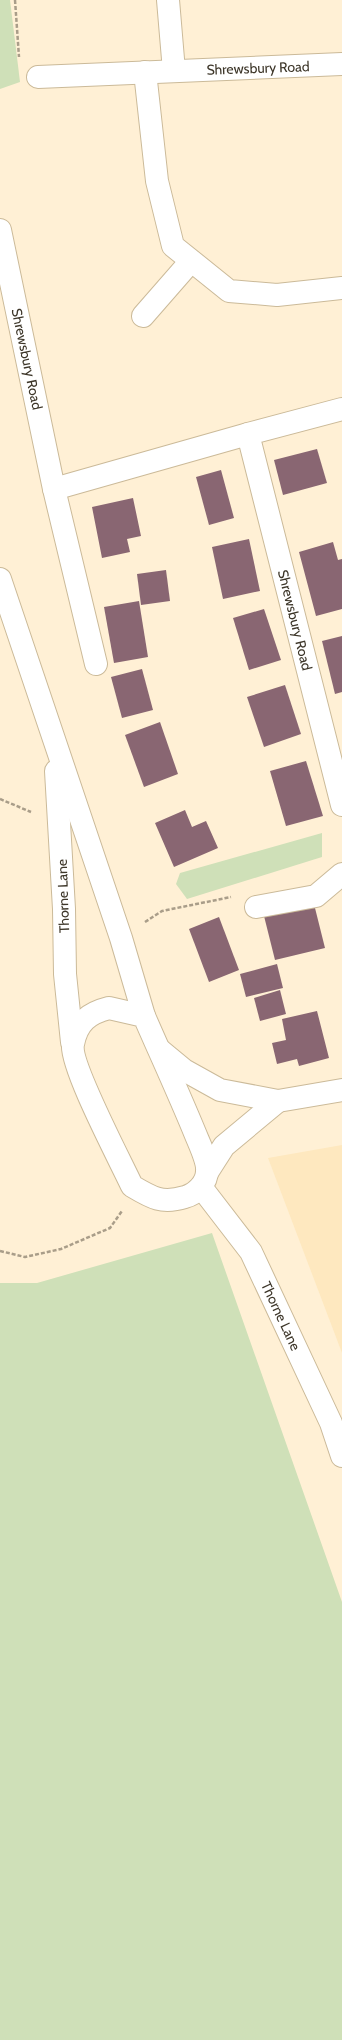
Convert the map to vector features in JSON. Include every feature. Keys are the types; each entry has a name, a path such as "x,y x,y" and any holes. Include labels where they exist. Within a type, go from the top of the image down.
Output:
{"street":[{"path":"168,0 174,71"},
{"name":"Shrewsbury Road","path":"38,77 342,64"},
{"path":"145,72 157,181 173,246 228,291 277,295 342,288"},
{"name":"Shrewsbury Road","path":"0,230 54,489 96,664"},
{"path":"143,316 191,260"},
{"path":"54,489 342,409"},
{"name":"Shrewsbury Road","path":"248,434 342,805"},
{"name":"Thorne Lane","path":"0,579 121,938 144,1016 200,1147 204,1179 251,1252 331,1423 342,1456"},
{"name":"Thorne Lane","path":"56,746 64,909 65,974 73,1045 78,1070 132,1186 138,1190"},
{"path":"256,907 316,896 342,874"},
{"path":"73,1045 82,1020 95,1012 109,1008 144,1016"},
{"path":"158,1047 184,1070 220,1090 278,1101 342,1090"},
{"path":"138,1190 149,1197 173,1201 193,1195 224,1146 278,1101"}],"path":[{"path":"15,0 20,64"},
{"path":"121,938 162,911 232,897"},
{"path":"0,1251 25,1257 61,1249 110,1228 138,1190"}],"shaded area":[{"path":"342,1145 342,1353 268,1158"}],"green space":[{"path":"0,0 10,0 20,82 0,89"},
{"path":"322,833 322,857 187,899 176,884 180,873"},
{"path":"212,1233 342,1602 342,2040 0,2040 0,1283 37,1283"}],"building":[{"path":"317,449 327,483 283,495 274,460"},
{"path":"221,470 234,518 209,525 196,477"},
{"path":"133,498 141,536 127,539 130,552 102,558 92,507"},
{"path":"249,539 260,591 223,599 212,547"},
{"path":"333,542 338,560 342,559 342,609 316,616 299,552"},
{"path":"166,570 170,601 141,605 137,574"},
{"path":"139,601 148,657 114,663 104,607"},
{"path":"264,609 281,660 249,670 233,618"},
{"path":"342,636 342,692 335,694 322,641"},
{"path":"142,669 153,710 122,718 111,677"},
{"path":"285,685 301,734 264,747 247,697"},
{"path":"160,722 178,774 144,787 125,735"},
{"path":"306,761 323,816 286,826 270,771"},
{"path":"185,810 192,827 206,821 218,848 174,867 155,823"},
{"path":"314,904 325,948 275,960 264,916"},
{"path":"219,917 239,970 209,982 189,929"},
{"path":"277,964 283,988 246,997 240,974"},
{"path":"280,990 286,1014 260,1021 254,998"},
{"path":"317,1011 329,1058 299,1066 297,1059 277,1064 272,1043 286,1040 282,1019"}]}
